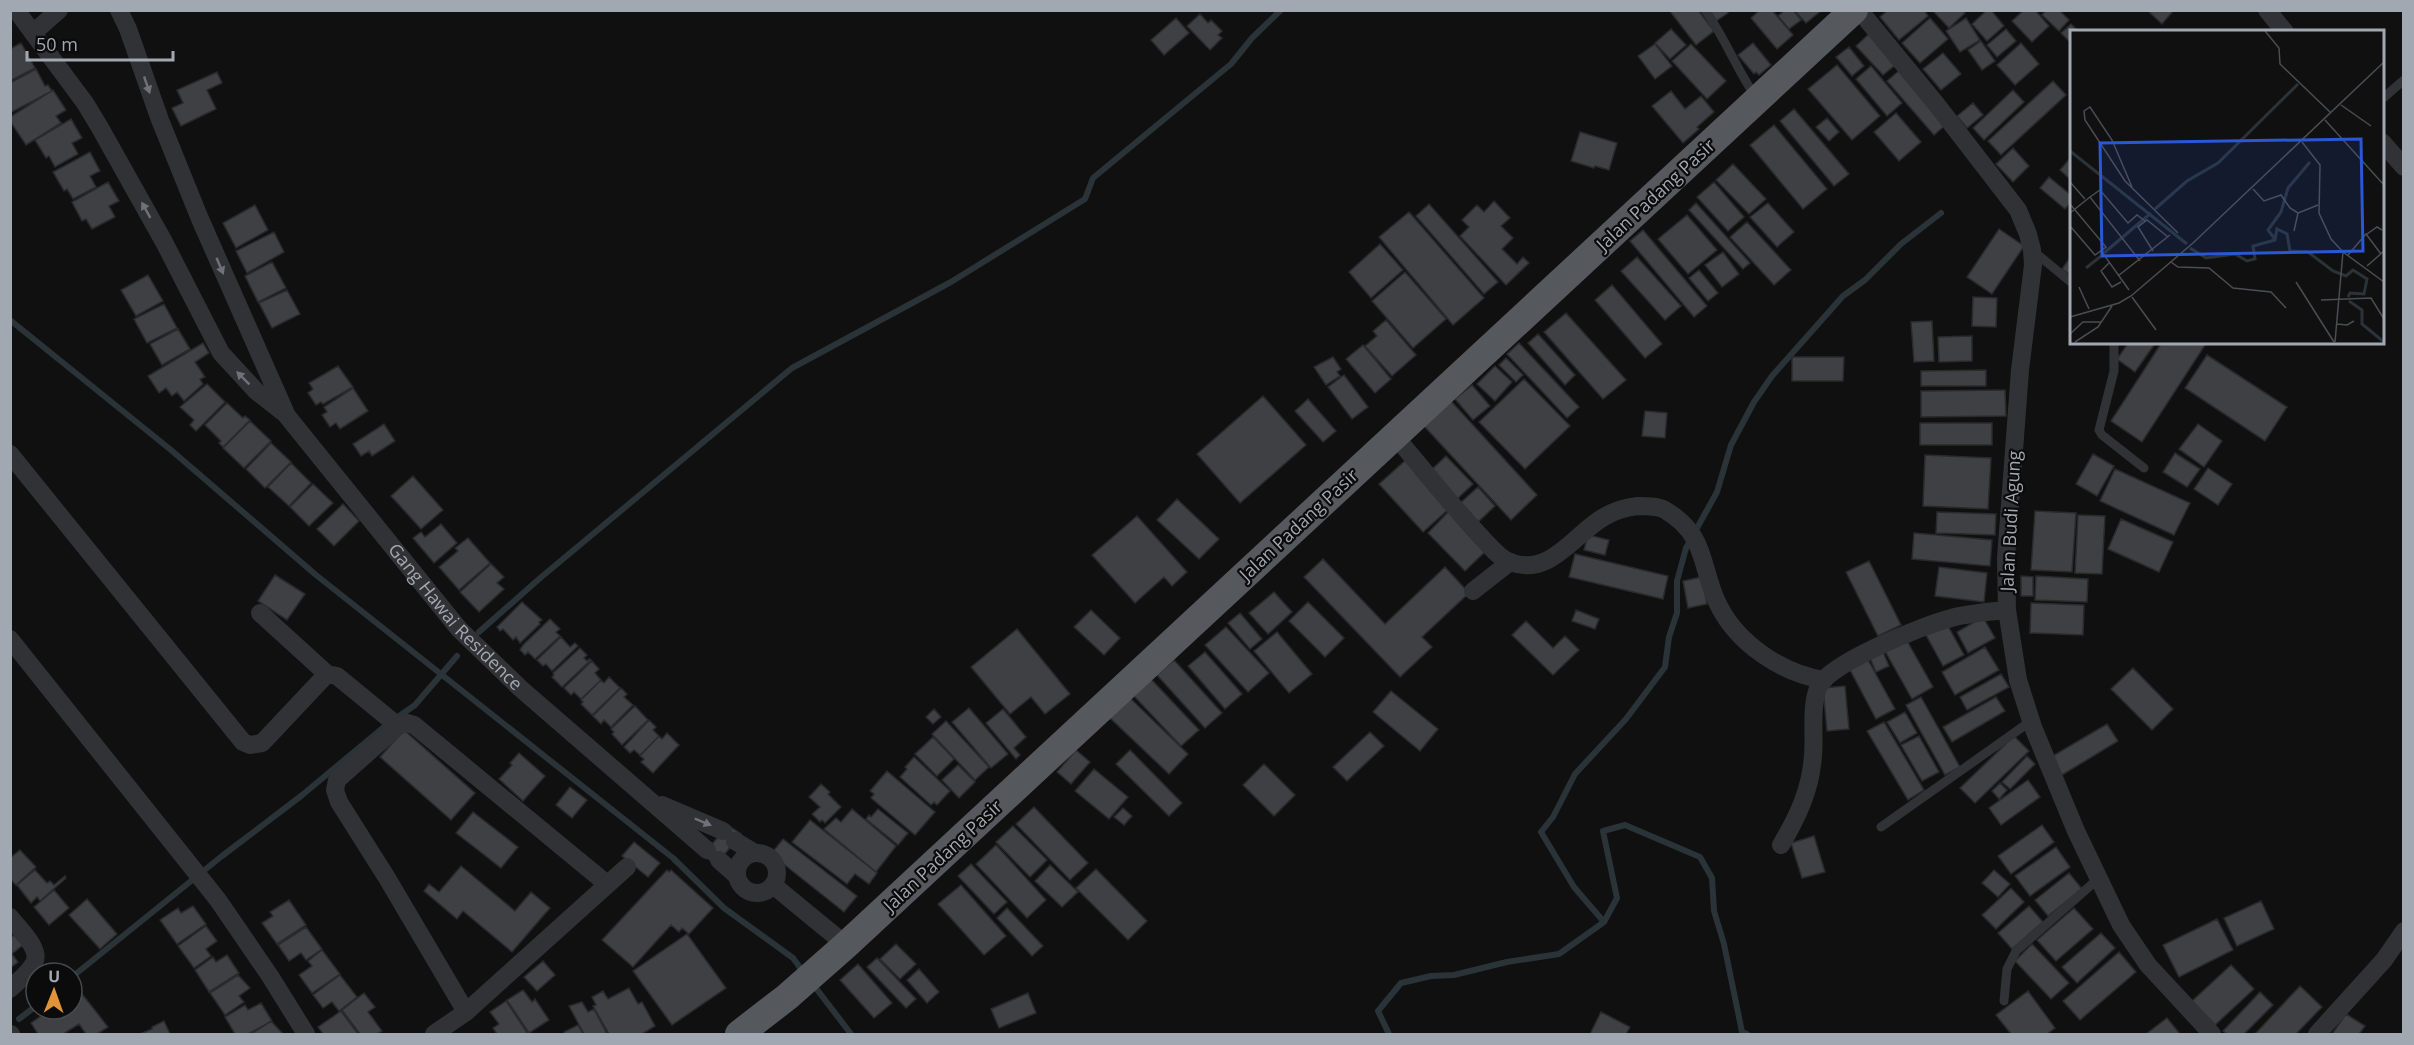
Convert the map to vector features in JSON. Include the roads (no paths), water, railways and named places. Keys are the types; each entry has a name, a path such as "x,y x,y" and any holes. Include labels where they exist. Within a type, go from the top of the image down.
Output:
{"highway":[{"name":"Jalan Padang Pasir","path":"739,1035 787,997 837,952 1854,10"}],"street":[{"path":"16,10 99,126 164,242 221,353 256,391 287,416"},
{"path":"33,33 59,10"},
{"path":"119,10 200,219 287,416"},
{"name":"Jalan Budi Agung","path":"1859,10 1937,105 2018,210 2032,250 2020,370 2007,546 2007,610 2018,680 2031,721 2076,831 2129,940 2148,965 2212,1035"},
{"path":"2267,10 2283,30"},
{"path":"2384,144 2403,166"},
{"name":"Gang Hawai Residence","path":"287,416 459,629 520,687 737,876"},
{"path":"1394,435 1460,514 1495,551 1510,562 1527,565 1547,560 1566,549 1605,516 1629,507 1664,509 1692,534 1701,550 1717,602 1727,620 1759,652 1784,667 1805,676 1824,680"},
{"path":"10,454 243,742 250,745 262,743 327,674"},
{"path":"1473,591 1510,562"},
{"path":"1781,844 1801,811 1810,780 1816,702 1819,687 1824,680 1833,671 1861,656 1933,623 1951,618 2007,610"},
{"path":"260,613 327,674 337,676 392,720 419,728 607,884"},
{"path":"10,639 205,883 270,976 306,1035"},
{"path":"392,720 337,780 335,790 339,802 466,1012"},
{"path":"644,797 729,836 755,853 770,857 775,863 777,878 773,885 760,893 745,889 737,876 740,863 755,853"},
{"path":"434,1035 466,1012 627,867"},
{"path":"773,885 837,952"},
{"path":"10,917 33,947 36,957 34,964 10,989"},
{"path":"2318,1035 2384,960 2403,931"}],"lane":[{"path":"1705,10 1718,28 1739,71 1758,100"},
{"path":"2384,97 2403,80"},
{"path":"2032,250 2070,280"},
{"path":"2114,344 2115,371 2099,430 2102,435 2144,468"},
{"path":"1881,827 2031,721"},
{"path":"2004,1002 2007,969 2016,951 2098,878"}],"waterway":[{"path":"479,632 539,579 792,368 951,282 1085,199 1093,178 1231,64 1252,38 1281,10"},
{"path":"1604,922 1574,887 1541,832 1553,817 1575,774 1626,719 1665,667 1669,637 1677,613 1677,581 1686,548 1717,492 1731,445 1754,402 1772,376 1843,296 1865,280 1901,244 1941,213"},
{"path":"10,320 171,450 316,575 673,858 724,908 793,958 804,973"},
{"path":"395,719 415,705 457,656"},
{"path":"84,967 222,856 301,796 384,727"},
{"path":"1389,1034 1378,1011 1401,983 1559,954 1604,922 1617,898 1603,831 1625,825 1700,857 1712,878 1714,911 1724,944 1742,1032 1747,1034"},
{"path":"812,983 851,1034"},
{"path":"19,1019 24,1015"}]}
